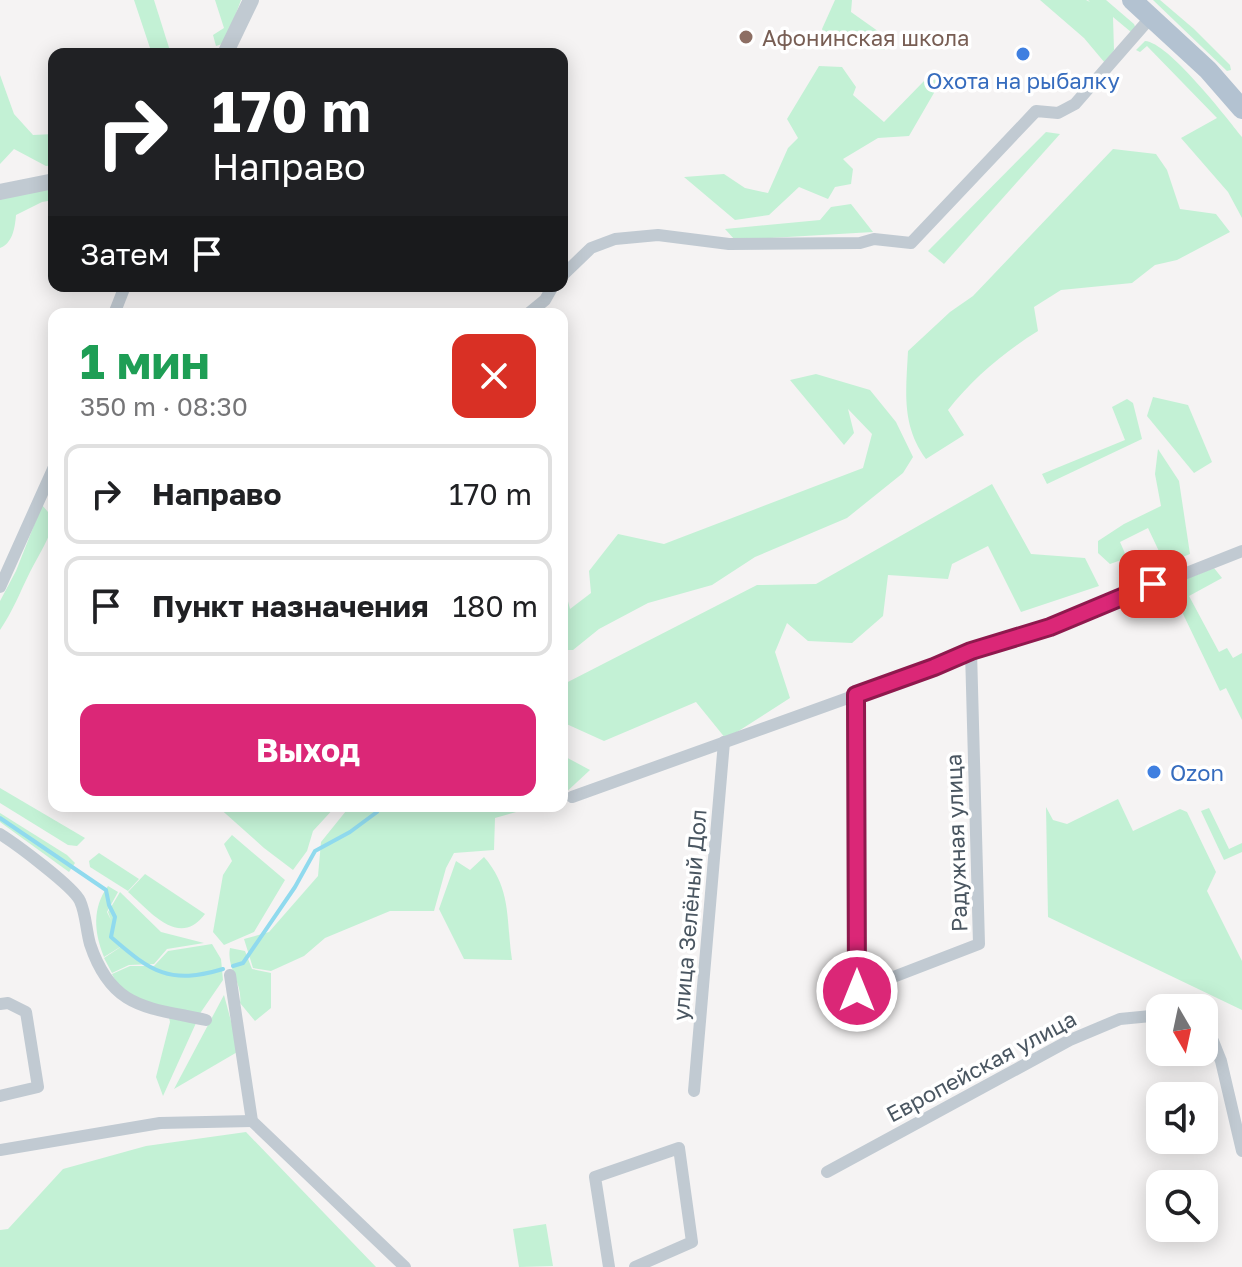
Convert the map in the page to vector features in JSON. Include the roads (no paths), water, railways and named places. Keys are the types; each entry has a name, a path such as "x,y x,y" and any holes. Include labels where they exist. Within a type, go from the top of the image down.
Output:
{"main road":[{"path":"1132,0 1208,70 1242,109"}],"street":[{"path":"228,48 251,0"},
{"path":"568,270 591,248 615,239 658,235 729,244 860,243 874,239 911,243 1036,111 1058,113 1075,104 1151,17"},
{"path":"0,192 48,182"},
{"path":"535,308 550,292"},
{"path":"0,587 48,480"},
{"path":"572,797 971,651 1050,627 1242,551"},
{"name":"Радужная улица","path":"856,695 857,991 979,944 971,651"},
{"name":"улица Зелёный Дол","path":"694,1091 724,742"},
{"path":"0,834 73,889 81,902 91,947 114,988 134,1004 206,1020"},
{"path":"230,975 252,1121 405,1267"},
{"path":"0,1004 8,1003 26,1012 38,1087 0,1096"},
{"name":"Европейская улица","path":"827,1172 1070,1040 1120,1019 1146,1016"},
{"path":"1218,1054 1242,1151"},
{"path":"0,1150 160,1123 252,1121"},
{"path":"609,1267 595,1177 679,1148 692,1242 635,1267"}],"waterway":[{"path":"233,966 243,963 295,887 315,851 350,832 377,812"},
{"path":"0,818 106,890 115,917 111,937 138,959 150,967 175,975 189,976 223,969"}],"place":[{"name":"Афонинская школа","path":"746,37"},
{"name":"Охота на рыбалку","path":"1023,54"},
{"name":"Ozon","path":"1154,772"}]}
